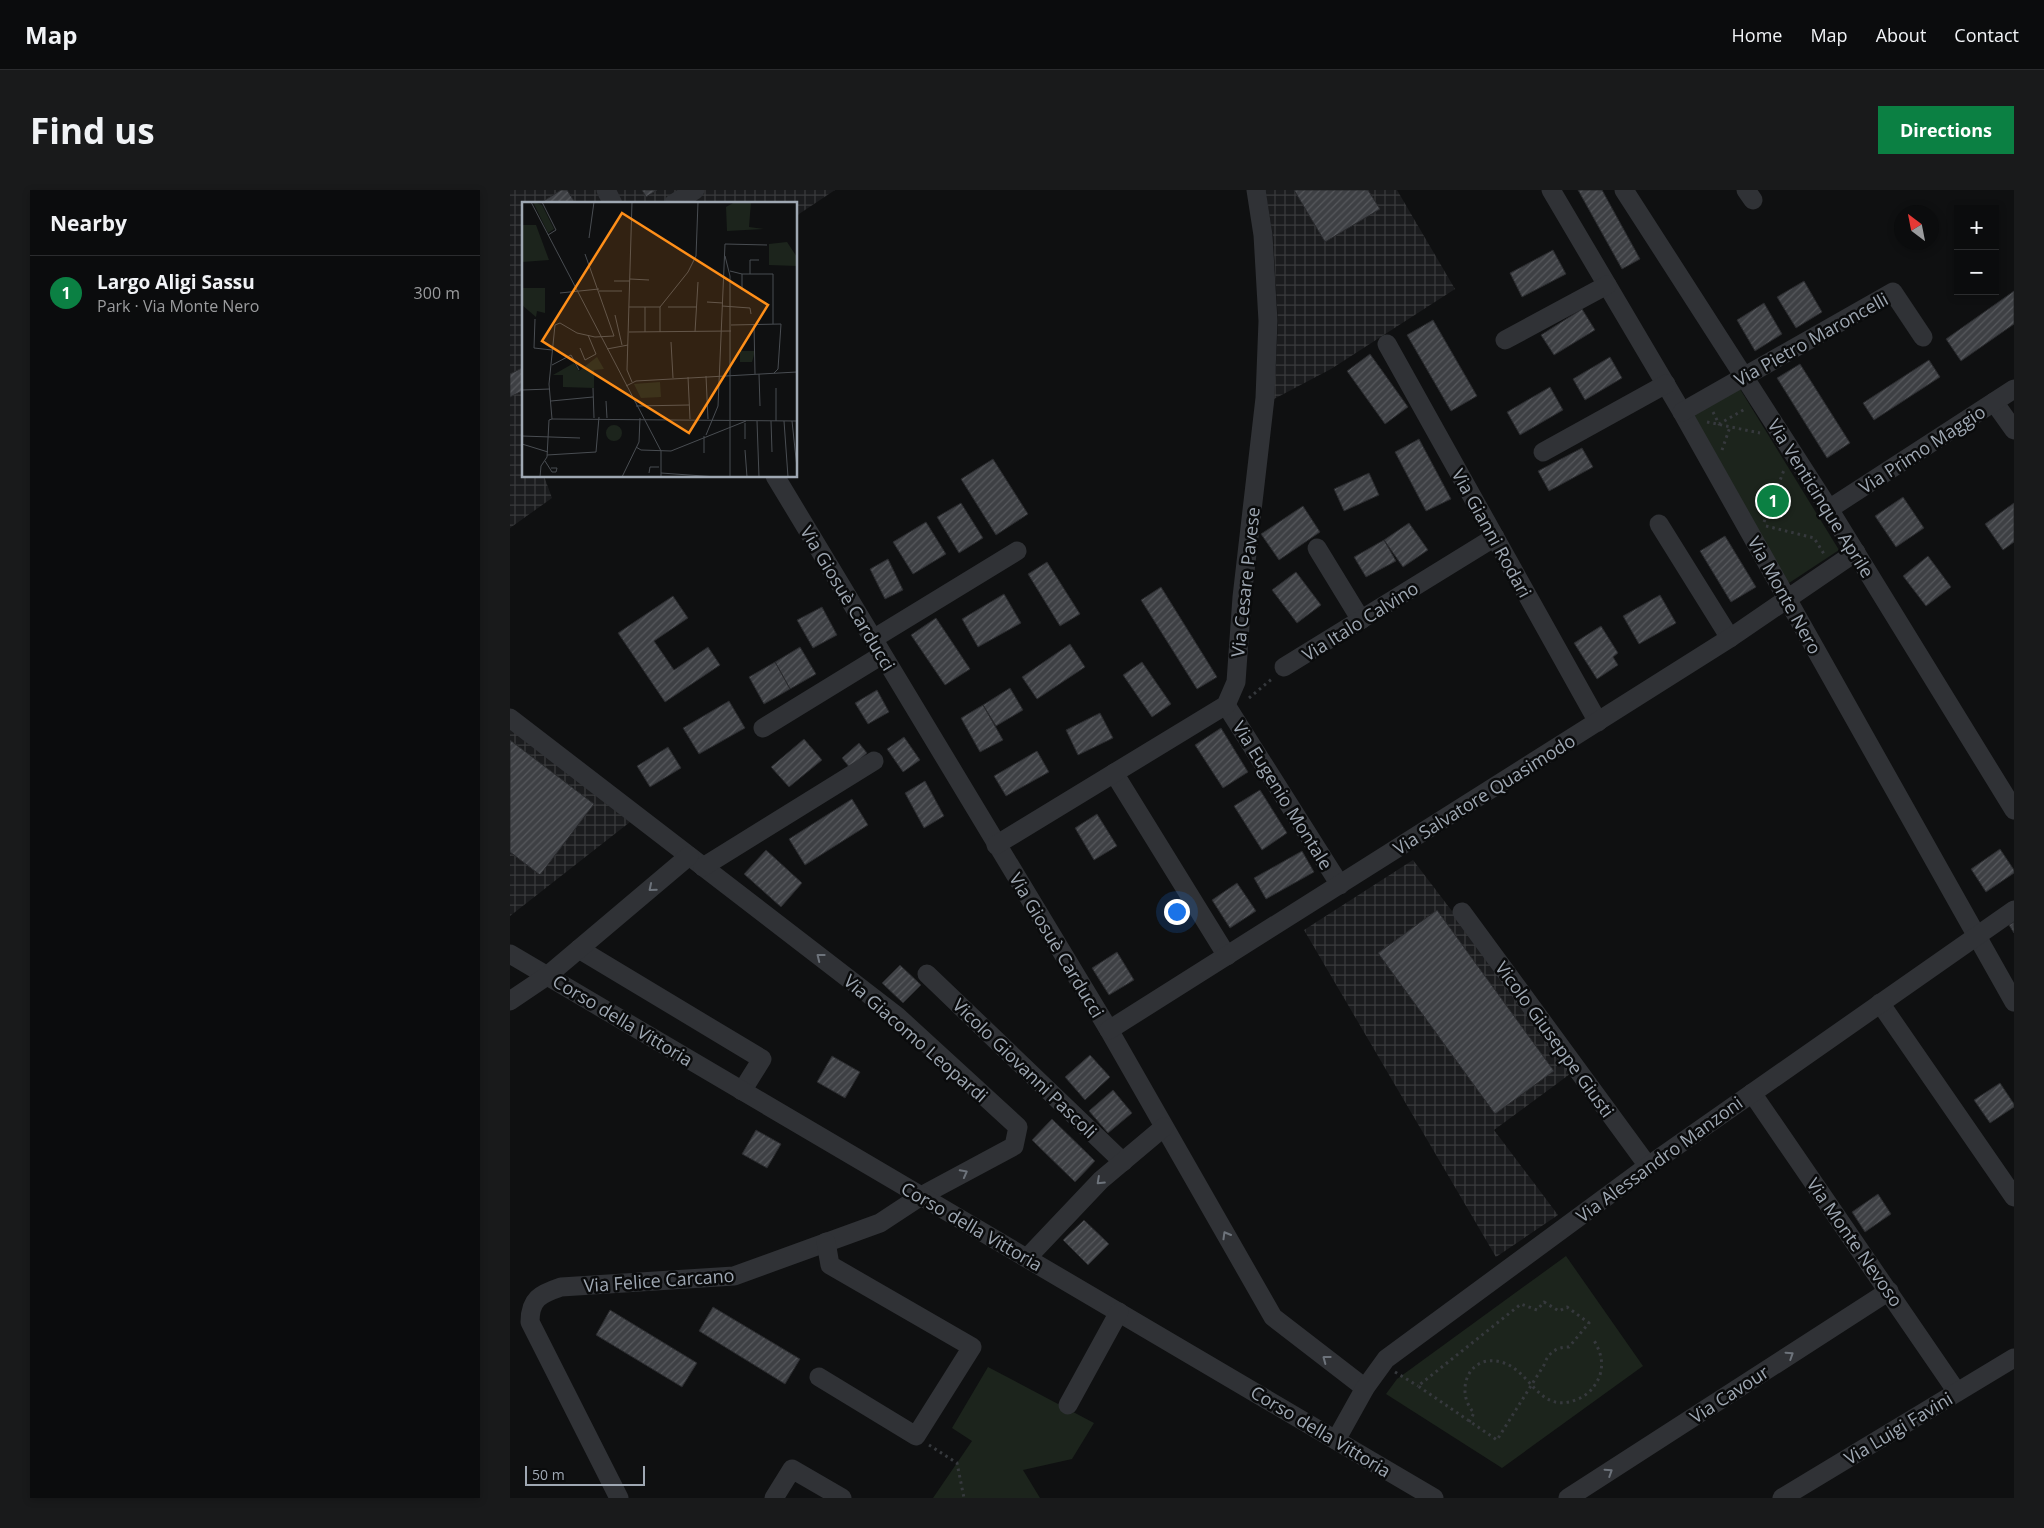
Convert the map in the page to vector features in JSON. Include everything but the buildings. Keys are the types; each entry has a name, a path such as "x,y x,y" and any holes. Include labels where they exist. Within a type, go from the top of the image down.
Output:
{"street":[{"path":"606,190 612,202"},
{"path":"676,202 695,190"},
{"name":"Via Cesare Pavese","path":"1226,705 1236,682 1242,597 1266,398 1268,321 1263,235 1256,190"},
{"name":"Via Monte Nero","path":"1552,190 1682,412 1758,532 1787,599 2014,1002"},
{"name":"Via Venticinque Aprile","path":"1624,190 1829,509 2014,810"},
{"path":"1505,340 1607,285"},
{"name":"Via Pietro Maroncelli","path":"1682,412 1893,292 1923,338"},
{"name":"Via Gianni Rodari","path":"1387,344 1598,722"},
{"path":"1543,452 1666,384"},
{"name":"Via Primo Maggio","path":"1829,509 2014,389"},
{"path":"1994,402 2014,430"},
{"name":"Via Giosuè Carducci","path":"776,478 1109,1030 1272,1318 1365,1388"},
{"path":"1659,524 1730,638"},
{"name":"Via Italo Calvino","path":"1284,667 1494,537"},
{"path":"1317,548 1361,620"},
{"path":"763,728 877,647 1017,552"},
{"name":"Via Salvatore Quasimodo","path":"1109,1030 1730,638 1856,552"},
{"path":"996,845 1226,705"},
{"name":"Via Eugenio Montale","path":"1226,705 1340,885"},
{"name":"Via Giacomo Leopardi","path":"510,718 896,1016 1018,1127 1014,1146 921,1196"},
{"path":"510,1000 547,976 579,949 696,861 874,761"},
{"path":"1114,773 1227,956"},
{"name":"Via Alessandro Manzoni","path":"1336,1440 1365,1388 1386,1359 1648,1166 2014,910"},
{"name":"Vicolo Giuseppe Giusti","path":"1462,912 1648,1166"},
{"path":"579,949 762,1059 742,1091"},
{"name":"Corso della Vittoria","path":"510,954 1434,1498"},
{"name":"Vicolo Giovanni Pascoli","path":"927,974 1123,1162"},
{"path":"1880,1003 2014,1197"},
{"name":"Via Monte Nevoso","path":"1752,1093 1957,1392"},
{"path":"1027,1258 1101,1180 1164,1127"},
{"name":"Via Felice Carcano","path":"619,1498 530,1322 530,1312 534,1301 546,1292 561,1287 734,1276 880,1223 921,1196"},
{"path":"819,1377 916,1436 972,1347 830,1265 826,1242"},
{"name":"Via Cavour","path":"1568,1498 1889,1291"},
{"path":"1068,1405 1119,1312"},
{"name":"Via Luigi Favini","path":"1782,1498 2014,1358"},
{"path":"774,1498 792,1469 842,1498"}],"path":[{"path":"1706,398 1719,424"},
{"path":"1719,424 1759,400"},
{"path":"1682,412 1689,418 1768,435 1778,430"},
{"path":"1797,460 1786,464 1758,532 1814,538 1833,568"},
{"name":"Via Italo Calvino","path":"1226,705 1248,698 1284,667"},
{"path":"1382,1364 1497,1440 1549,1354 1559,1348 1569,1347 1589,1323 1567,1306 1559,1311 1544,1302 1537,1310 1522,1304 1418,1386"},
{"path":"1469,1422 1474,1413 1465,1400 1465,1383 1468,1375 1480,1364 1495,1361 1503,1362 1510,1366 1542,1398 1550,1401 1567,1402 1583,1397 1595,1385 1601,1370 1600,1353 1593,1339"},
{"path":"916,1436 957,1463 964,1498"}],"shaded area":[{"path":"510,190 835,190 798,215 798,202 522,202 522,478 545,478 552,498 510,528"},
{"path":"1265,190 1397,190 1455,289 1331,369 1274,399 1278,323 1273,236"},
{"path":"1740,389 1839,550 1786,585 1689,418"},
{"path":"510,724 630,822 510,916"},
{"path":"1413,860 1574,1071 1494,1130 1558,1215 1496,1257 1304,930"},
{"path":"1566,1256 1643,1366 1502,1468 1386,1394 1397,1379"},
{"path":"988,1367 1094,1423 1072,1459 1023,1470 1040,1498 933,1498 972,1441 952,1428"}],"place":[{"name":"Largo Aligi Sassu","path":"1773,501"}]}
